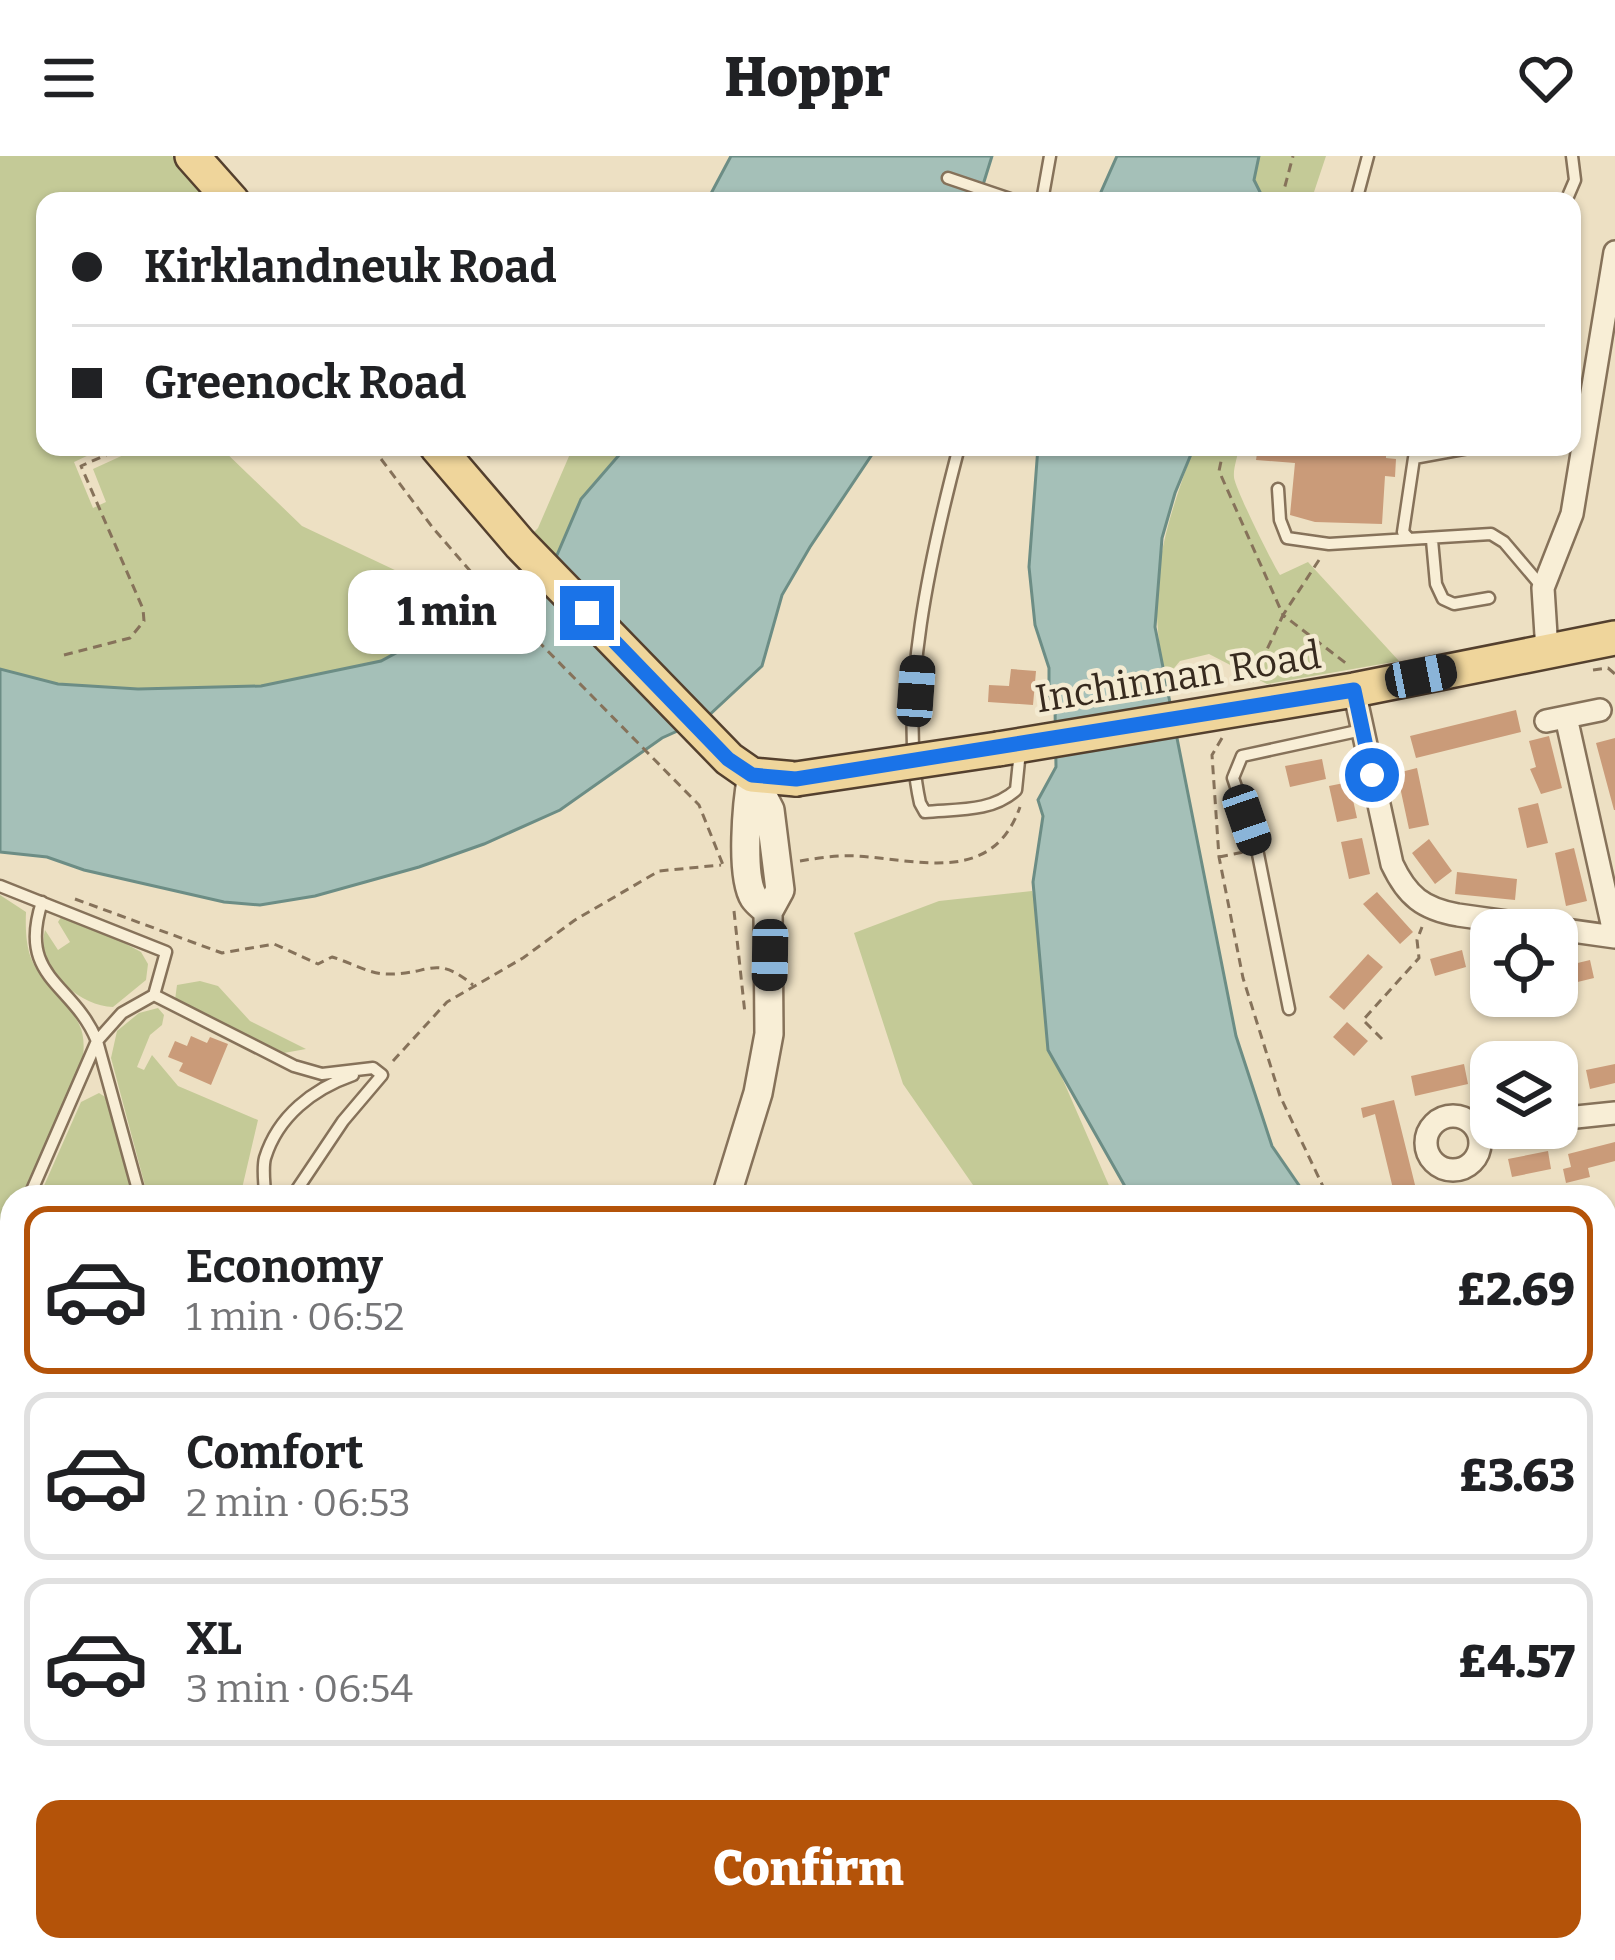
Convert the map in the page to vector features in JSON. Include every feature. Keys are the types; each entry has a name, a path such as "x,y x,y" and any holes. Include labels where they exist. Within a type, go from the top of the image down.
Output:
{"main road":[{"path":"192,156 224,192"},
{"path":"445,456 520,544 721,751 752,775"},
{"name":"Inchinnan Road","path":"752,775 796,779 1019,745 1366,687 1615,638"}],"street":[{"path":"1581,408 1615,252"},
{"path":"1547,651 1543,588 1572,514 1572,456"},
{"path":"1366,687 1362,730 1392,865 1416,901 1430,908 1615,937 1556,719 1600,710"},
{"path":"730,1185 758,1093 769,1034 768,912 752,896 744,813 752,775"},
{"path":"1578,1117 1615,1113"}],"lane":[{"path":"1044,192 1050,156"},
{"path":"1358,192 1368,156"},
{"path":"1570,192 1575,180 1573,156"},
{"path":"948,178 989,192"},
{"path":"957,456 920,645 913,736 915,780 926,812 987,807 1006,799 1016,790 1019,745"},
{"path":"1408,539 1403,522 1414,458 1425,456"},
{"path":"1278,489 1280,520 1287,538 1329,544 1491,534 1504,542 1543,588"},
{"path":"1432,540 1436,584 1443,599 1454,604 1489,598"},
{"path":"1289,1009 1257,849 1233,778 1242,756 1362,730"},
{"path":"0,886 166,952 154,995 122,1013 97,1041 34,1185"},
{"path":"42,902 33,929 41,966 88,1019 137,1185"},
{"path":"154,995 294,1066 322,1074 378,1072"},
{"path":"265,1185 264,1160 292,1110 326,1084 378,1072"},
{"path":"300,1185 378,1072"}],"path":[{"path":"1283,192 1293,156"},
{"path":"64,655 130,638 144,621 81,466 104,456"},
{"path":"378,1072 434,1014 473,985 659,871 723,865 699,805 478,580 379,456"},
{"path":"1222,456 1219,471 1283,615 1366,687"},
{"path":"1322,1185 1280,1096 1244,978 1219,856 1212,755 1224,710 1329,544"},
{"path":"796,861 858,856 923,865 983,856 1012,830 1019,809"},
{"path":"1219,856 1257,849"},
{"path":"72,898 222,953 274,944 318,964 332,957 388,975 437,965 453,969 473,985"},
{"path":"734,908 747,1032"},
{"path":"1382,1039 1363,1020 1419,958 1417,940 1430,908"}],"green space":[{"path":"0,156 172,156 207,192 36,192 36,456 87,456 74,462 93,508 106,502 93,469 121,456 229,456 302,526 439,591 455,621 381,661 261,686 138,689 58,684 0,669"},
{"path":"1259,156 1326,156 1314,192 1258,192 1254,180"},
{"path":"569,456 618,456 581,499 554,563 531,535"},
{"path":"1191,456 1237,456 1236,483 1280,575 1308,562 1399,661 1267,684 1209,654 1180,661 1165,679 1157,587 1173,507"},
{"path":"1032,891 1041,925 1056,1064 1109,1185 973,1185 903,1084 854,933 939,901"},
{"path":"0,895 26,912 34,965 69,1007 83,1042 76,1086 33,1185 0,1185"},
{"path":"65,911 141,952 148,964 146,980 113,1007 73,992 46,957 45,930 58,950 70,942 58,922"},
{"path":"200,981 218,986 250,1021 306,1049 284,1053 175,1000 177,985"},
{"path":"158,1008 164,1015 137,1067 144,1070 152,1055 178,1086 258,1120 243,1185 145,1185 111,1058 117,1031 139,1013"},
{"path":"99,1093 110,1100 131,1185 44,1185 81,1102"}],"water":[{"path":"731,156 992,156 981,192 712,192"},
{"path":"1117,156 1259,156 1254,180 1260,192 1101,192"},
{"path":"618,456 871,456 782,595 762,666 706,718 662,738 560,810 419,867 315,896 260,905 224,902 47,857 0,852 0,669 58,684 138,689 261,686 381,661 551,569 581,499"},
{"path":"1037,456 1190,456 1162,538 1155,627 1236,1036 1272,1146 1299,1185 1124,1185 1048,1050 1033,882 1043,816 1038,800 1056,767 1055,708 1035,625 1029,567"}],"building":[{"path":"1257,456 1396,459 1395,477 1385,476 1382,524 1315,522 1290,515 1295,463 1256,460"},
{"path":"1011,669 1036,671 1033,705 988,702 989,685 1009,686"},
{"path":"1516,710 1521,732 1416,758 1410,736"},
{"path":"1549,736 1562,788 1541,794 1530,769 1536,767 1529,741"},
{"path":"1615,738 1615,810 1614,810 1596,743"},
{"path":"1322,759 1326,779 1290,787 1285,766"},
{"path":"1417,768 1429,825 1409,829 1397,773"},
{"path":"1349,782 1357,818 1337,822 1329,786"},
{"path":"1538,803 1548,843 1527,848 1518,808"},
{"path":"1362,838 1370,874 1349,879 1341,842"},
{"path":"1429,839 1452,871 1435,884 1412,853"},
{"path":"1574,848 1587,901 1566,906 1555,853"},
{"path":"1457,872 1517,879 1515,900 1455,894"},
{"path":"1377,892 1413,932 1400,944 1363,904"},
{"path":"1462,950 1466,967 1435,976 1430,959"},
{"path":"1368,954 1383,967 1344,1010 1329,997"},
{"path":"1590,960 1594,978 1578,982 1578,963"},
{"path":"1347,1022 1368,1041 1354,1056 1333,1037"},
{"path":"191,1036 228,1044 211,1085 179,1071 183,1063 168,1057 175,1041 187,1046"},
{"path":"1464,1064 1468,1084 1415,1096 1411,1076"},
{"path":"1615,1064 1615,1083 1590,1089 1586,1070"},
{"path":"1394,1100 1415,1185 1392,1185 1375,1114 1363,1118 1361,1108"},
{"path":"1615,1142 1615,1161 1588,1168 1590,1177 1566,1183 1563,1169 1571,1167 1568,1154"},
{"path":"1548,1151 1551,1169 1512,1177 1508,1159"}],"route":[{"path":"587,613 728,759 752,775 796,779 1354,690 1372,775"}]}
